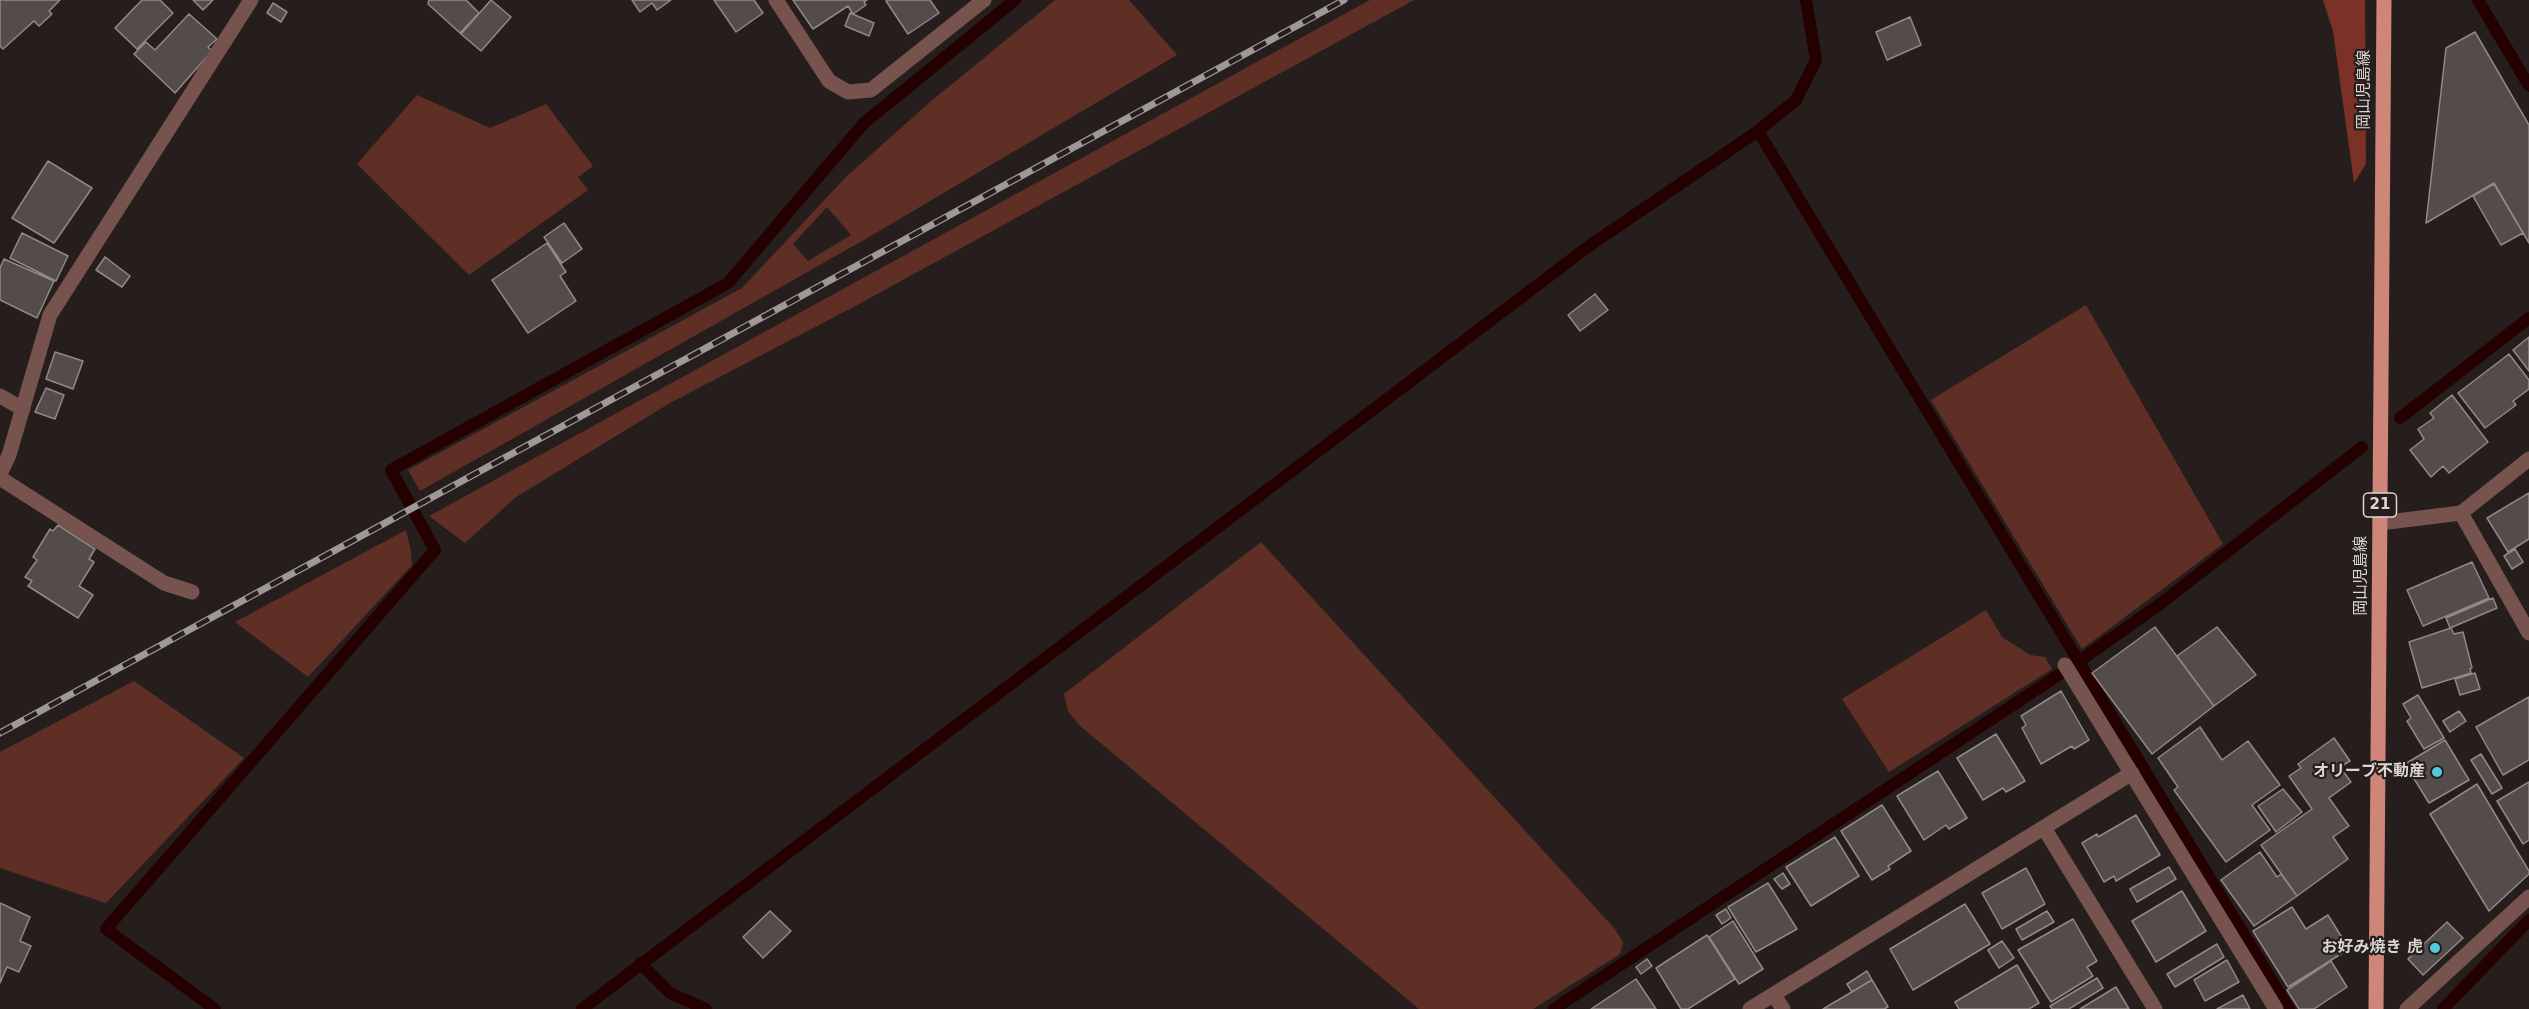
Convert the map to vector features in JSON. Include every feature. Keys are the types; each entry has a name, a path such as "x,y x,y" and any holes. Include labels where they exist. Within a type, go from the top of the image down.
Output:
{"main road":[{"name":"岡山児島線","path":"2376,1009 2384,0"}],"street":[{"path":"192,592 164,583 0,476 9,455 50,315 251,0"},
{"path":"776,0 829,81 848,92 871,90 984,0"},
{"path":"0,396 23,409"},
{"path":"2380,523 2461,513 2529,459"},
{"path":"2461,513 2529,633"},
{"path":"2068,670 2276,1009"},
{"path":"1750,1009 2133,773"},
{"path":"2044,828 2155,1009"},
{"path":"2407,1009 2529,897"},
{"path":"1774,995 1783,1009"}],"shaded area":[{"path":"1055,0 1129,0 1177,55 864,240 420,491 408,470 742,288 846,177 930,102","holes":["827,207 851,235 808,261 793,244"]},
{"path":"1370,0 1414,0 859,304 670,403 516,497 465,543 429,516"},
{"path":"2323,0 2365,0 2366,164 2354,183 2333,31"},
{"path":"417,95 490,128 546,104 593,166 578,177 588,190 469,275 357,164"},
{"path":"2086,305 2223,544 2082,649 1931,400"},
{"path":"406,530 412,565 308,677 235,622"},
{"path":"1261,542 1614,928 1623,942 1620,954 1533,1009 1419,1009 1078,724 1068,711 1064,694"},
{"path":"1986,610 2002,637 2030,655 2045,657 2052,669 1889,772 1842,699"},
{"path":"134,681 244,758 106,903 0,868 0,752"}],"building":[{"path":"0,0 60,0 49,11 52,14 39,26 34,21 3,49 0,46"},
{"path":"142,0 160,0 173,13 137,49 115,28"},
{"path":"193,0 213,0 203,10"},
{"path":"429,0 466,0 479,13 460,33 428,4"},
{"path":"491,0 511,17 481,51 461,34"},
{"path":"632,0 671,0 657,10 652,3 640,12"},
{"path":"714,0 754,0 763,13 736,32"},
{"path":"793,0 867,0 864,2 866,5 853,14 848,6 813,29"},
{"path":"930,0 939,13 908,34 886,1"},
{"path":"273,3 287,12 281,22 267,13"},
{"path":"850,13 874,23 869,36 845,26"},
{"path":"189,14 217,39 208,47 212,51 175,93 134,54 146,42 155,50"},
{"path":"1910,17 1921,45 1887,60 1876,32"},
{"path":"2475,32 2529,125 2529,243 2494,183 2426,223 2446,48"},
{"path":"48,161 92,188 54,243 12,218"},
{"path":"2494,184 2523,233 2501,245 2473,196"},
{"path":"564,223 582,249 562,263 544,237"},
{"path":"22,233 68,256 56,281 10,258"},
{"path":"547,243 566,272 560,276 576,301 528,333 492,280"},
{"path":"105,257 130,276 122,287 96,270"},
{"path":"4,259 54,281 37,318 0,300 0,268"},
{"path":"1595,294 1608,310 1580,331 1568,315"},
{"path":"2529,337 2529,371 2513,350"},
{"path":"55,352 83,361 73,389 46,379"},
{"path":"2509,354 2529,380 2529,389 2513,401 2516,405 2485,428 2458,393"},
{"path":"46,388 64,395 55,419 35,412"},
{"path":"2452,395 2488,442 2449,473 2443,466 2431,477 2410,450 2424,439 2418,429 2434,418 2430,413"},
{"path":"2529,493 2529,539 2508,552 2487,518"},
{"path":"58,525 95,549 89,559 94,562 79,586 93,595 78,618 28,586 32,581 25,577 37,560 33,557 50,529 53,531"},
{"path":"2515,549 2523,562 2512,569 2504,556"},
{"path":"2472,562 2489,598 2423,626 2407,590"},
{"path":"2493,598 2497,608 2450,628 2446,618"},
{"path":"2155,627 2214,706 2152,754 2092,673"},
{"path":"2217,627 2256,675 2214,706 2177,656"},
{"path":"2451,628 2454,634 2463,632 2472,668 2471,673 2422,688 2409,642"},
{"path":"2475,673 2480,689 2460,695 2455,679"},
{"path":"2061,691 2089,740 2074,749 2072,746 2041,764 2022,728 2026,725 2021,716"},
{"path":"2418,695 2444,738 2424,749 2407,721 2411,718 2403,704"},
{"path":"2529,697 2529,760 2503,775 2476,727"},
{"path":"2459,711 2466,721 2450,732 2443,721"},
{"path":"2200,727 2222,760 2248,741 2280,785 2252,805 2270,830 2226,862 2174,790 2178,787 2158,758"},
{"path":"1996,734 2025,781 2006,792 2003,788 1983,800 1957,758"},
{"path":"2334,738 2350,761 2340,767 2351,782 2329,798 2349,826 2333,837 2348,859 2297,896 2261,845 2312,809 2289,776 2301,768 2298,764"},
{"name":"オリーブ不動産","path":"2445,740 2469,780 2429,803 2405,764"},
{"path":"2481,754 2502,788 2492,794 2471,760"},
{"path":"1938,771 1967,818 1949,829 1946,825 1924,840 1897,796"},
{"path":"2529,782 2529,840 2523,844 2497,801"},
{"path":"2477,784 2529,871 2529,874 2489,911 2430,814"},
{"path":"2283,789 2302,812 2276,832 2258,806"},
{"path":"1882,805 1911,851 1888,866 1890,869 1872,880 1841,831"},
{"path":"2136,815 2160,855 2116,881 2114,876 2104,882 2082,843 2097,834 2098,837"},
{"path":"1835,837 1859,876 1811,906 1786,867"},
{"path":"2260,852 2277,877 2281,874 2297,896 2254,926 2221,880"},
{"path":"2169,867 2176,879 2137,902 2130,889"},
{"path":"2026,868 2045,904 2002,929 1982,893"},
{"path":"1783,873 1790,884 1782,889 1774,879"},
{"path":"1768,883 1797,929 1756,952 1728,907"},
{"path":"2182,891 2206,931 2156,962 2132,921"},
{"path":"0,903 30,917 20,941 31,946 19,972 7,967 0,983"},
{"path":"1965,904 1990,944 1913,990 1890,949"},
{"path":"2292,907 2306,929 2328,915 2349,949 2288,987 2253,931"},
{"path":"1726,909 1731,918 1722,924 1716,915"},
{"path":"770,911 791,931 763,958 743,937"},
{"path":"2047,911 2054,922 2022,940 2016,929"},
{"path":"2073,919 2097,961 2087,967 2093,976 2051,1002 2018,950"},
{"path":"1733,921 1763,969 1739,984 1709,937"},
{"name":"お好み焼き 虎","path":"2447,922 2463,938 2423,975 2408,959"},
{"path":"1707,935 1735,979 1688,1009 1681,1009 1656,968"},
{"path":"2002,941 2014,958 1999,968 1988,950"},
{"path":"2217,944 2224,957 2175,987 2167,974"},
{"path":"1647,959 1652,966 1641,974 1636,967"},
{"path":"2227,960 2239,982 2205,1001 2194,980"},
{"path":"2331,961 2347,987 2314,1009 2299,1009 2287,990"},
{"path":"2017,965 2039,1003 2029,1009 1959,1009 1955,1002"},
{"path":"1867,971 1872,980 1852,992 1847,984"},
{"path":"2097,978 2103,988 2069,1009 2052,1009 2050,1006"},
{"path":"1636,979 1656,1009 1591,1009"},
{"path":"1872,980 1888,1007 1884,1009 1823,1009"},
{"path":"2116,987 2129,1009 2080,1009"},
{"path":"2243,995 2250,1009 2217,1009"}],"waterway":[{"path":"215,1009 106,929 435,550 391,470 728,283 864,123 1015,0"},
{"path":"582,1009 1589,246 1758,131 1796,100 1816,60 1806,0"},
{"path":"2478,0 2529,86"},
{"path":"1758,131 2289,1009"},
{"path":"2400,418 2529,318"},
{"path":"1554,1009 2078,662 2160,604 2362,447"},
{"path":"2443,1009 2529,920"},
{"path":"640,963 670,993 706,1009"}],"railway":[{"path":"0,733 1344,0"}],"place":[{"name":"オリーブ不動産","path":"2437,772"},
{"name":"お好み焼き 虎","path":"2435,948"}]}
